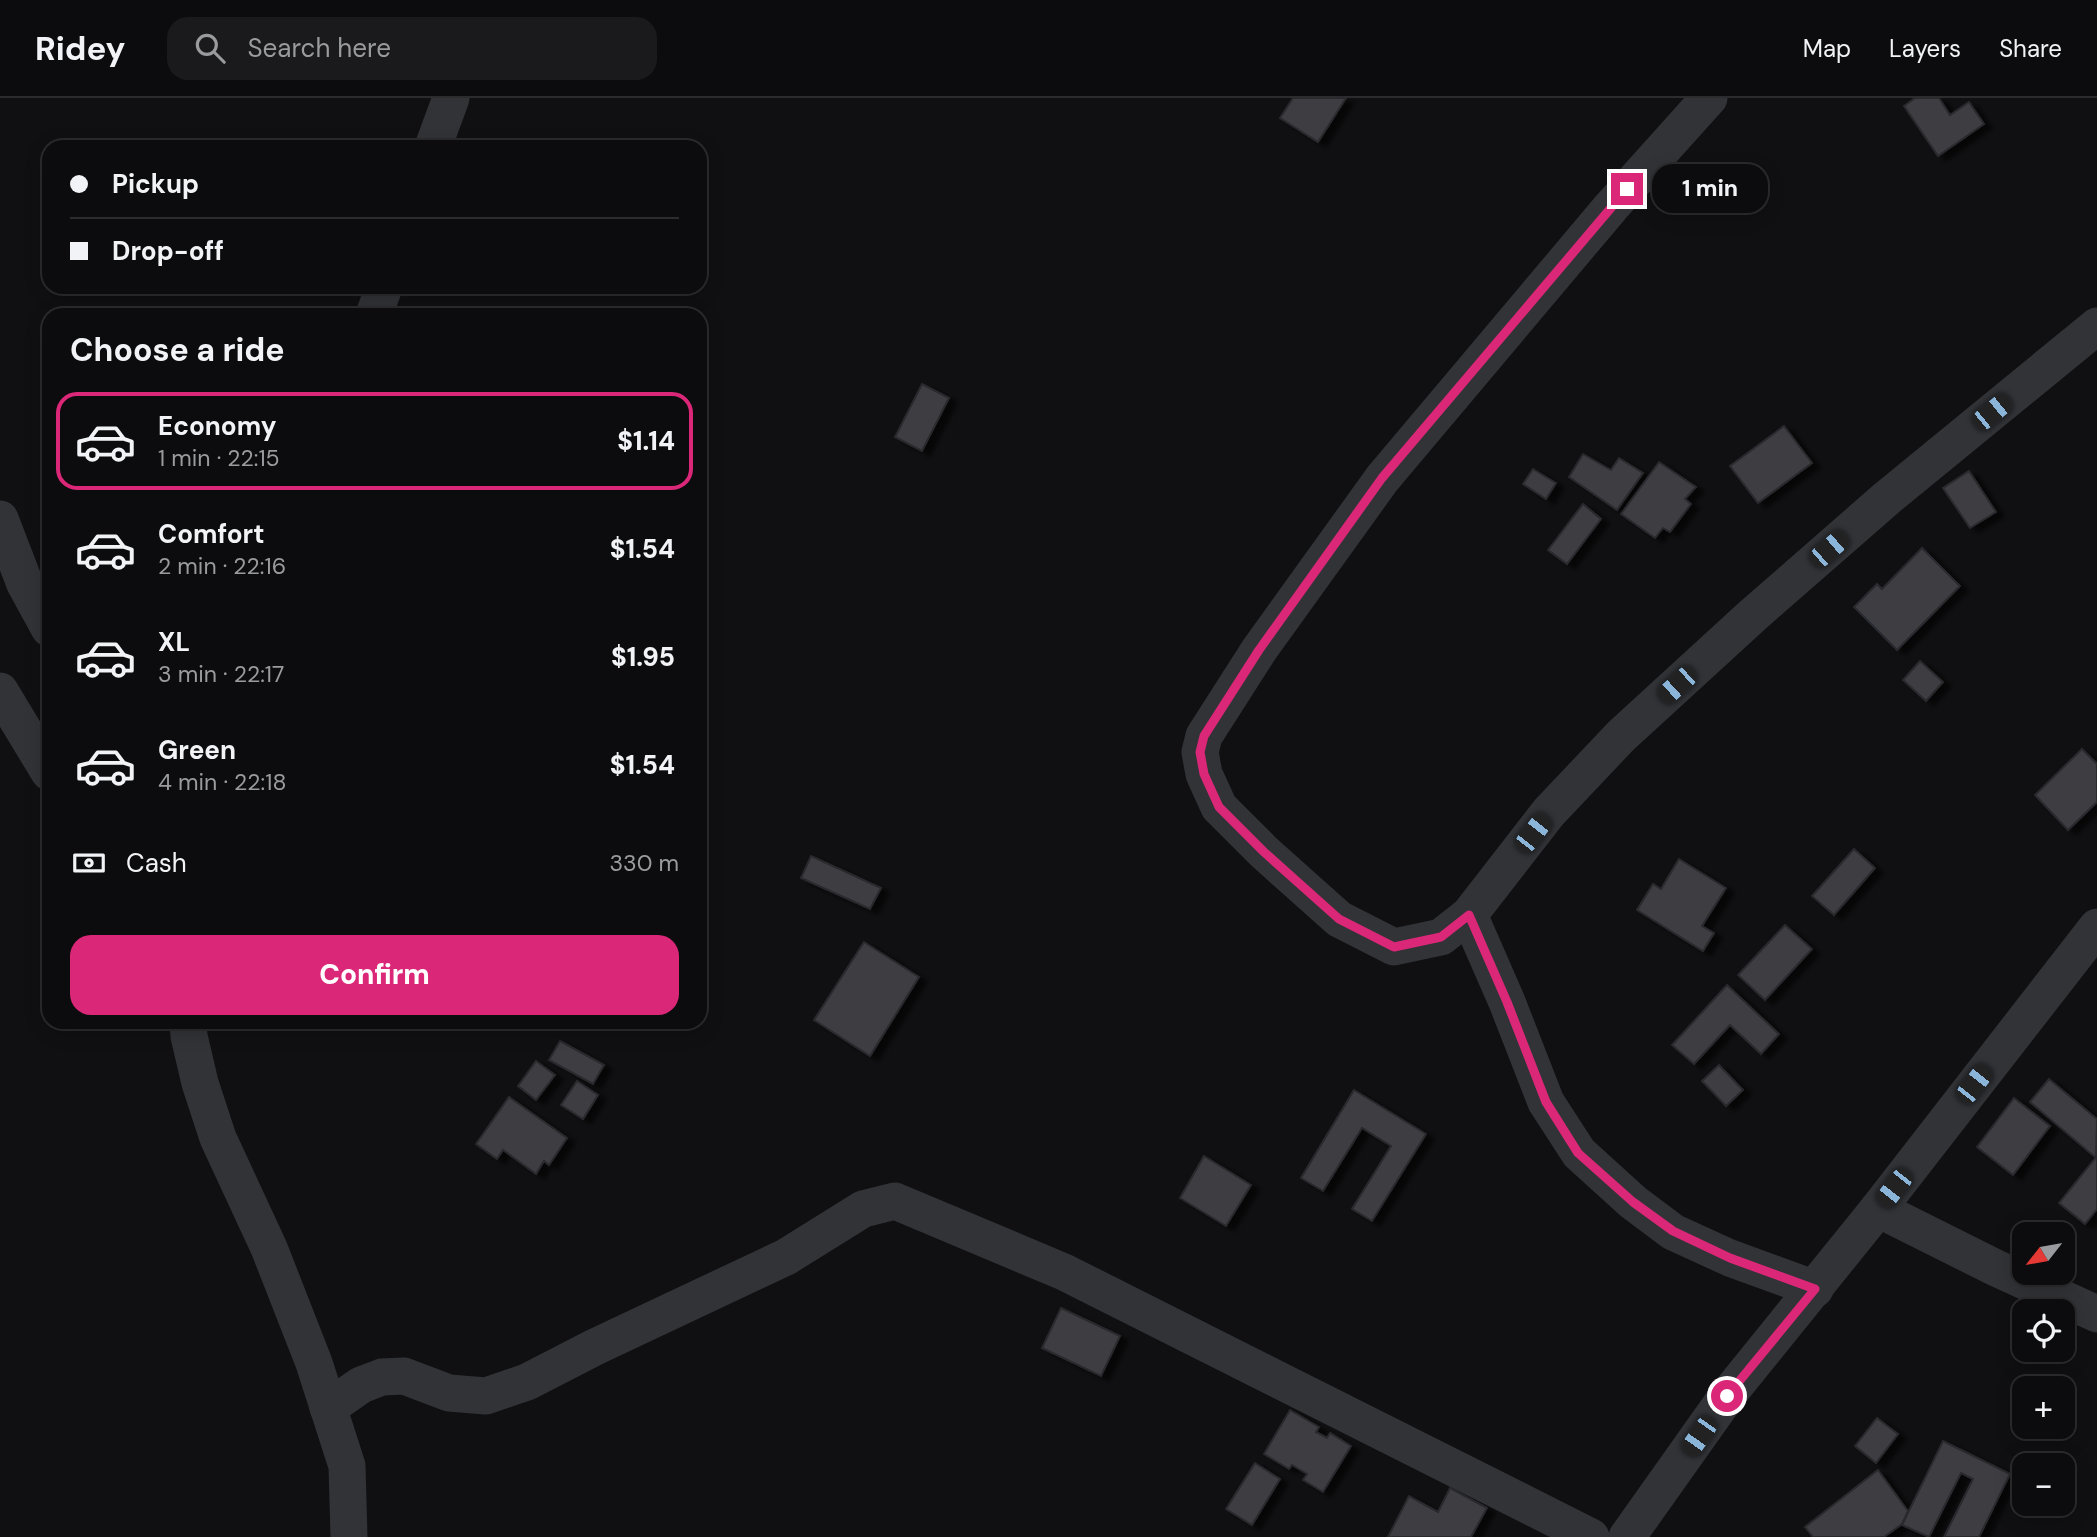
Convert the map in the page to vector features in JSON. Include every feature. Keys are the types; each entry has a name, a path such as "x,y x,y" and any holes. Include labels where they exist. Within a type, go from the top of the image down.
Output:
{"street":[{"path":"436,140 451,98"},
{"path":"1709,98 1611,207 1382,478 1259,650 1204,736 1200,752 1204,774 1219,807 1264,852 1339,919 1394,947 1441,937 1469,915 1549,812 1620,736 1887,498 2097,326"},
{"path":"0,519 25,584 42,615"},
{"path":"0,691 42,760"},
{"path":"1469,915 1546,1102 1578,1153 1633,1202 1673,1231 1730,1258 1815,1289"},
{"path":"1627,1537 1727,1396 1815,1289 2097,927"},
{"path":"188,1029 200,1083 218,1138 269,1248 314,1363 346,1466 349,1537"},
{"path":"328,1408 361,1385 382,1377 404,1376 449,1393 486,1396 527,1382 786,1257 863,1209 895,1200 1064,1272 1591,1537"},
{"path":"1878,1209 1996,1268 2097,1314"}],"building":[{"path":"1293,98 1346,98 1318,142 1280,118"},
{"path":"1915,98 1939,98 1950,115 1969,102 1984,124 1938,156 1904,106"},
{"path":"922,384 949,398 922,451 895,437"},
{"path":"1784,426 1812,463 1758,503 1730,466"},
{"path":"1583,454 1611,470 1619,458 1643,473 1617,510 1569,477"},
{"path":"1659,462 1696,487 1685,499 1691,504 1670,532 1663,528 1655,538 1621,514"},
{"path":"1533,469 1556,483 1546,499 1523,484"},
{"path":"1969,471 1996,512 1970,528 1943,488"},
{"path":"1583,504 1601,519 1567,564 1548,550"},
{"path":"1922,548 1960,586 1897,650 1854,607 1877,584 1882,589"},
{"path":"1920,661 1943,682 1926,701 1903,680"},
{"path":"2082,749 2097,764 2097,802 2068,830 2035,795"},
{"path":"1854,849 1875,868 1834,915 1812,896"},
{"path":"811,856 881,888 870,909 801,878"},
{"path":"1679,859 1726,888 1702,926 1714,933 1703,951 1637,910 1653,884 1661,889"},
{"path":"1785,925 1812,949 1765,1000 1738,975"},
{"path":"864,942 919,977 870,1056 814,1020"},
{"path":"1727,985 1779,1034 1761,1054 1730,1025 1694,1064 1672,1045"},
{"path":"560,1041 604,1065 593,1084 549,1060"},
{"path":"536,1061 555,1075 536,1100 518,1086"},
{"path":"1719,1065 1743,1090 1726,1106 1702,1081"},
{"path":"2049,1079 2097,1119 2096,1158 2030,1102"},
{"path":"577,1081 598,1095 583,1119 561,1105"},
{"path":"1354,1090 1426,1134 1372,1221 1352,1209 1391,1146 1362,1128 1323,1191 1301,1178"},
{"path":"509,1097 567,1138 549,1165 544,1161 536,1174 503,1150 497,1159 476,1144"},
{"path":"2014,1098 2050,1126 2013,1175 1977,1147"},
{"path":"1204,1156 1251,1185 1226,1226 1180,1198"},
{"path":"2097,1156 2097,1209 2085,1224 2059,1203"},
{"path":"1061,1308 1120,1336 1101,1376 1042,1348"},
{"path":"1290,1410 1319,1427 1316,1432 1327,1438 1330,1433 1351,1446 1323,1492 1303,1480 1307,1474 1292,1465 1289,1469 1264,1454"},
{"path":"1877,1418 1898,1434 1876,1463 1855,1446"},
{"path":"1943,1441 2010,1474 1979,1537 1944,1537 1973,1479 1961,1473 1929,1537 1902,1525"},
{"path":"1255,1463 1280,1479 1252,1525 1226,1509"},
{"path":"1878,1470 1908,1511 1902,1524 1884,1537 1813,1537 1805,1527"},
{"path":"1450,1488 1487,1508 1471,1537 1388,1537 1409,1496 1438,1512"}],"route":[{"path":"1627,189 1382,478 1259,650 1204,736 1200,752 1204,774 1219,807 1264,852 1339,919 1394,947 1441,937 1469,915 1546,1102 1578,1153 1633,1202 1673,1231 1730,1258 1815,1289 1727,1396"}]}
